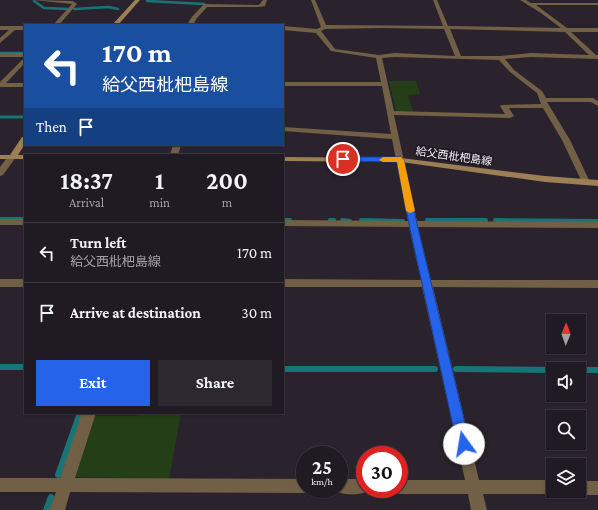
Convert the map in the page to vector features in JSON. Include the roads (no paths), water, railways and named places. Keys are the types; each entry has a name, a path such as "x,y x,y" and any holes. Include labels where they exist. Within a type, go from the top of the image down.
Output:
{"main road":[{"path":"116,24 138,0"},
{"path":"12,157 24,140"},
{"path":"0,157 24,157"},
{"name":"給父西枇杷島線","path":"284,159 401,160 545,179 598,183"}],"street":[{"path":"35,0 74,1 75,4 57,24"},
{"path":"190,24 192,18 201,12 206,5 211,2 259,6 263,5 265,0"},
{"path":"314,0 324,27"},
{"path":"435,0 459,58"},
{"path":"522,0 531,4 568,30 597,58"},
{"path":"531,4 598,4"},
{"path":"284,28 318,31 324,27 446,27 598,30"},
{"path":"0,28 24,28"},
{"path":"0,41 14,28"},
{"path":"318,31 333,50 379,57 395,55 501,58 531,55 597,58"},
{"path":"0,55 24,55"},
{"path":"379,57 413,224 479,510"},
{"path":"501,58 512,71 540,92 544,103 566,140 586,182"},
{"path":"0,85 24,60"},
{"path":"284,84 384,84"},
{"path":"0,85 24,85"},
{"path":"391,113 510,116 504,106 593,100 598,104"},
{"path":"284,129 396,137"},
{"path":"0,173 12,157"},
{"path":"0,222 24,222"},
{"path":"284,223 598,225"},
{"path":"0,283 24,283"},
{"path":"284,284 598,284"},
{"path":"57,510 89,414"},
{"path":"0,485 296,486"},
{"path":"408,486 546,487"},
{"path":"586,488 598,488"}],"waterway":[{"path":"34,1 44,8 68,9"},
{"path":"147,1 204,4"},
{"path":"74,9 109,7 118,9"},
{"path":"0,53 24,53"},
{"path":"0,117 23,117"},
{"path":"0,219 24,219"},
{"path":"284,220 290,220"},
{"path":"342,220 350,221"},
{"path":"361,220 403,221"},
{"path":"427,220 486,220"},
{"path":"495,220 598,221"},
{"path":"0,367 24,367"},
{"path":"284,369 435,369"},
{"path":"456,369 546,370"},
{"path":"586,370 598,370"},
{"path":"58,475 80,414"},
{"path":"46,510 51,497"}]}
